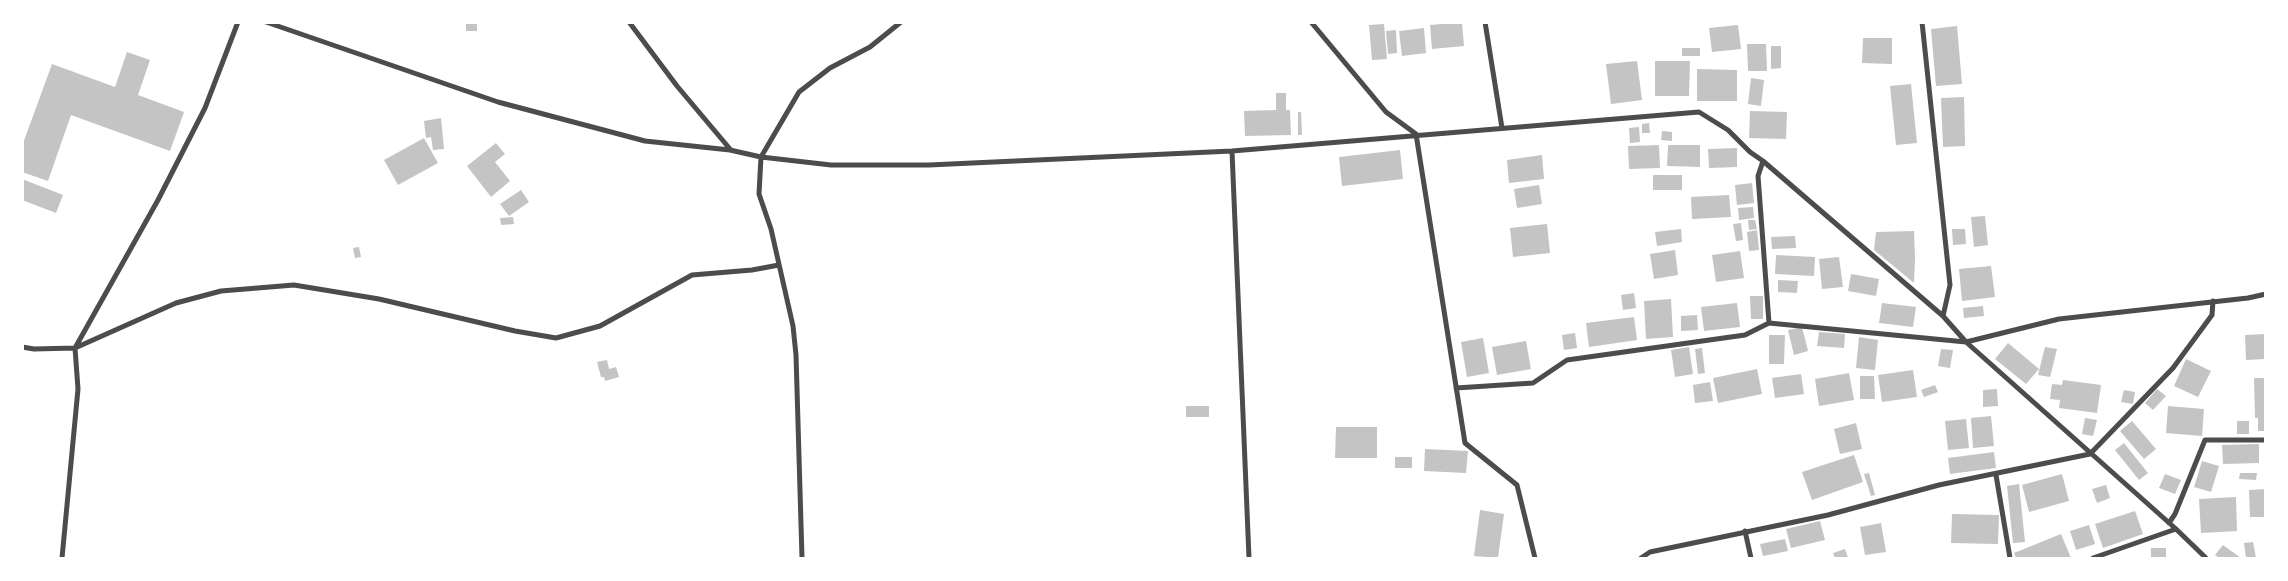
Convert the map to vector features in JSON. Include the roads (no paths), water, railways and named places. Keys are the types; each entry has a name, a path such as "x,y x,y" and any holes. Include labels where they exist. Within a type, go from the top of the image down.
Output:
{"street":[{"path":"62,558 78,389 75,348 158,200 205,108 238,22"},
{"path":"266,22 498,102 645,141 730,150 760,157 830,165 929,165 1232,151 1416,134 1699,112 1728,130 1750,152 1763,161 1943,316 1966,342 2206,558"},
{"path":"629,22 677,86 730,150"},
{"path":"802,558 796,355 793,326 771,229 759,194 760,157 799,92 830,68 870,47 901,22"},
{"path":"1311,22 1386,112 1416,134 1465,443 1517,485 1535,558"},
{"path":"1485,22 1502,128"},
{"path":"1922,22 1950,285 1943,316"},
{"path":"1232,151 1249,558"},
{"path":"1763,161 1758,176 1769,322"},
{"path":"22,347 34,349 75,348 176,303 221,291 294,285 379,299 515,331 556,338 600,326 692,275 752,270 779,265"},
{"path":"1456,388 1532,383 1567,360 1745,335 1769,322 1966,342 2059,319 2213,302 2266,294"},
{"path":"1641,558 1650,552 1828,515 1939,485 1996,475 2090,454 2173,368 2212,315 2213,302"},
{"path":"2169,523 2176,514 2205,440 2266,440"},
{"path":"1996,475 2010,558"},
{"path":"2093,558 2176,529"},
{"path":"1745,531 1751,558"}]}
